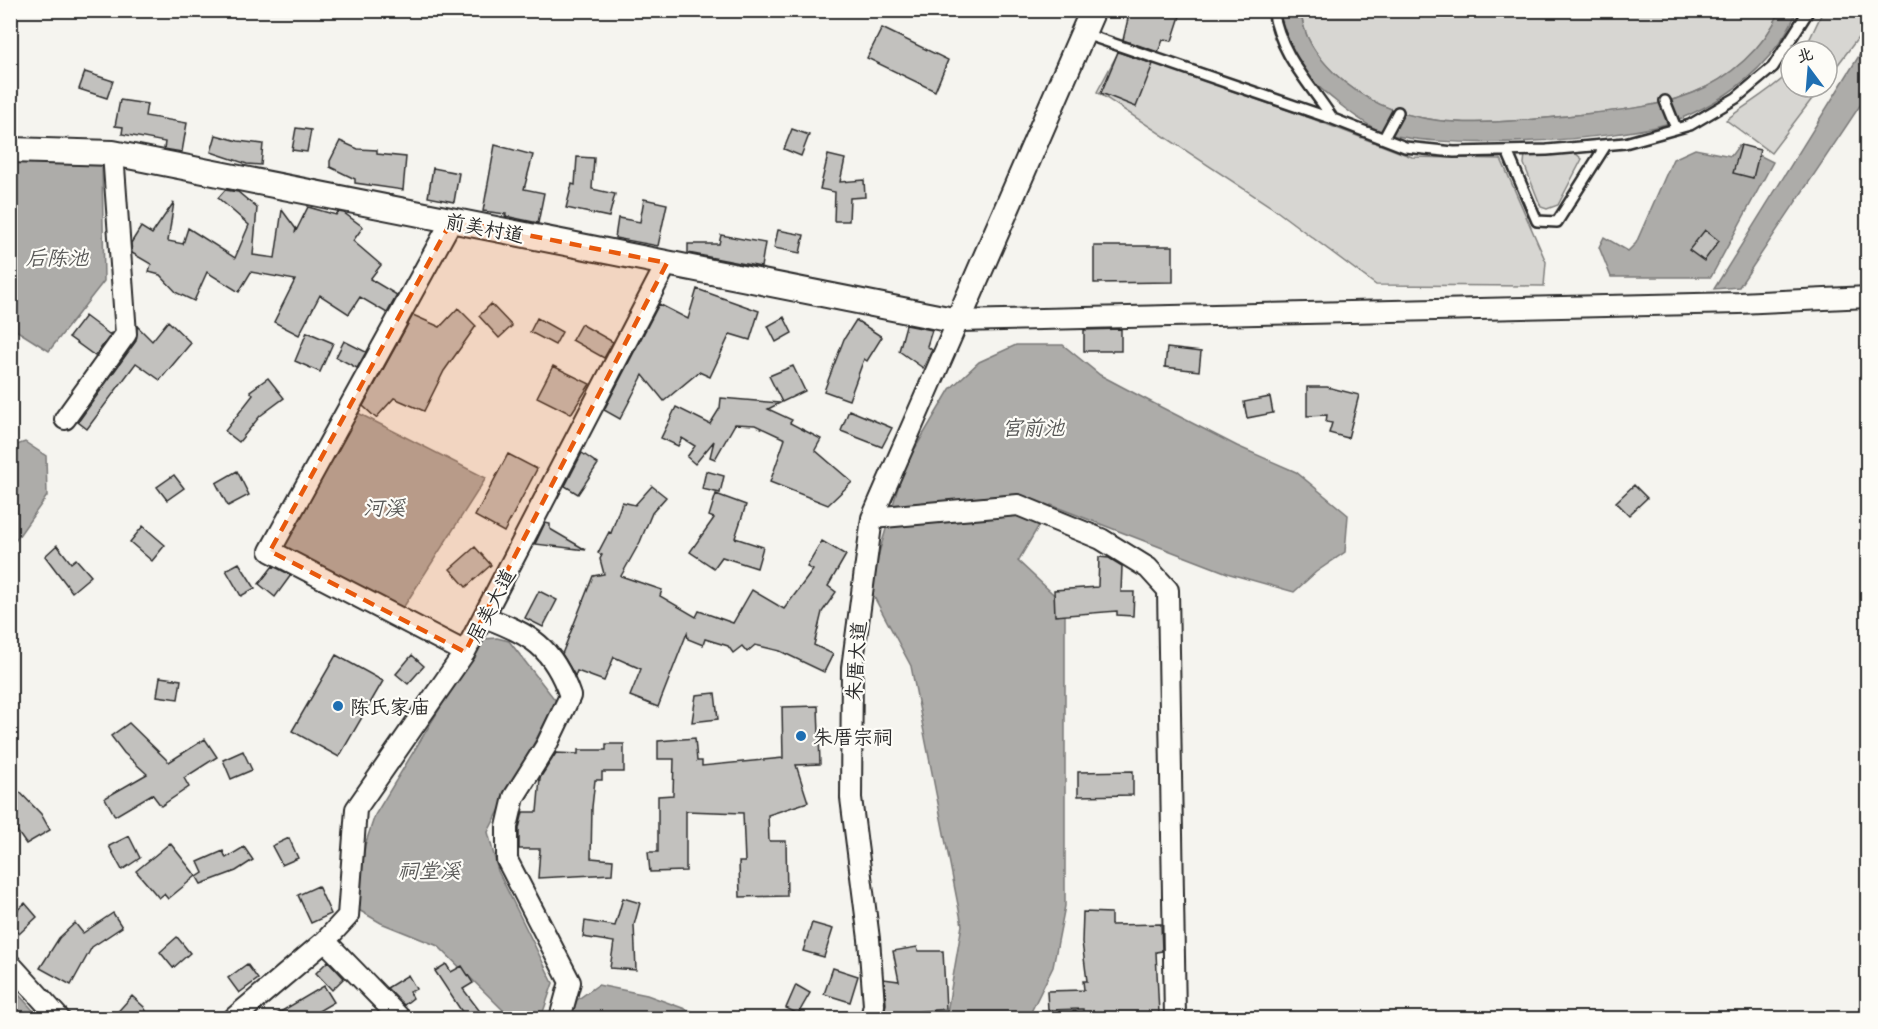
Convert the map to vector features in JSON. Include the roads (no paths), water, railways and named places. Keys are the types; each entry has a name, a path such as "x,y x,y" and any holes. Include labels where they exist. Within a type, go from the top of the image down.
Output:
{"street":[{"path":"1093,10 958,321 1739,303 1868,297"},
{"name":"前美村道","path":"10,150 113,153 958,321"},
{"path":"65,419 126,334 113,153"},
{"path":"452,220 270,551 465,652"},
{"name":"居美大道","path":"234,1018 325,940 348,916 356,809 465,652 667,263"},
{"name":"朱厝大道","path":"871,1018 873,994 851,798 852,668 872,518 958,321"},
{"path":"872,518 1018,505 1101,539 1148,568 1168,590 1175,1018"},
{"path":"484,617 520,630 537,643 561,670 570,696 546,746 514,797 507,828 507,860 570,982 560,1018"},
{"path":"325,940 400,1018"},
{"path":"10,964 59,1018"}],"lane":[{"path":"1273,10 1278,36 1290,60 1333,119"},
{"path":"1083,33 1333,119 1405,147 1454,152 1507,151 1625,143 1690,125 1736,98 1773,67 1809,10"},
{"path":"1665,101 1677,128"},
{"path":"1384,138 1398,112"},
{"path":"1507,151 1537,221 1557,222 1606,145"}],"water":[{"path":"1281,11 1301,11 1304,29 1316,52 1334,73 1360,93 1387,107 1415,116 1474,123 1615,111 1662,103 1693,93 1720,79 1744,60 1765,37 1780,11 1797,11 1782,39 1779,39 1776,48 1762,64 1730,92 1692,113 1647,129 1526,142 1440,141 1405,137 1380,131 1350,112 1308,76 1290,48 1281,19"},
{"path":"1867,43 1867,95 1739,287 1714,289 1832,99 1839,99 1839,88"},
{"path":"1739,145 1773,162 1711,277 1611,277 1599,247 1604,237 1628,251 1636,243 1673,159 1695,149 1731,156"},
{"name":"后陈池","path":"10,161 102,165 104,281 49,351 11,327"},
{"name":"宫前池","path":"1016,345 1063,345 1100,375 1237,446 1296,472 1348,515 1345,552 1316,572 1294,592 1230,574 1051,505 1018,561 1065,605 1065,906 1053,967 1028,1018 946,1018 962,925 911,666 872,593 879,553 904,467 950,389 979,362"},
{"name":"河溪","path":"356,412 486,478 403,608 280,546"},
{"path":"25,442 46,456 47,496 11,547 11,447"},
{"name":"祠堂溪","path":"497,638 509,641 556,701 488,832 498,871 553,983 541,1018 505,1018 505,1012 438,946 381,923 357,909 365,845 375,815 482,639"},
{"path":"598,985 647,995 710,1018 571,1018 577,1000"},
{"path":"11,986 40,1018 11,1018"}],"place":[{"name":"陈氏家庙","path":"338,706"},
{"name":"朱厝宗祠","path":"801,736"}]}
